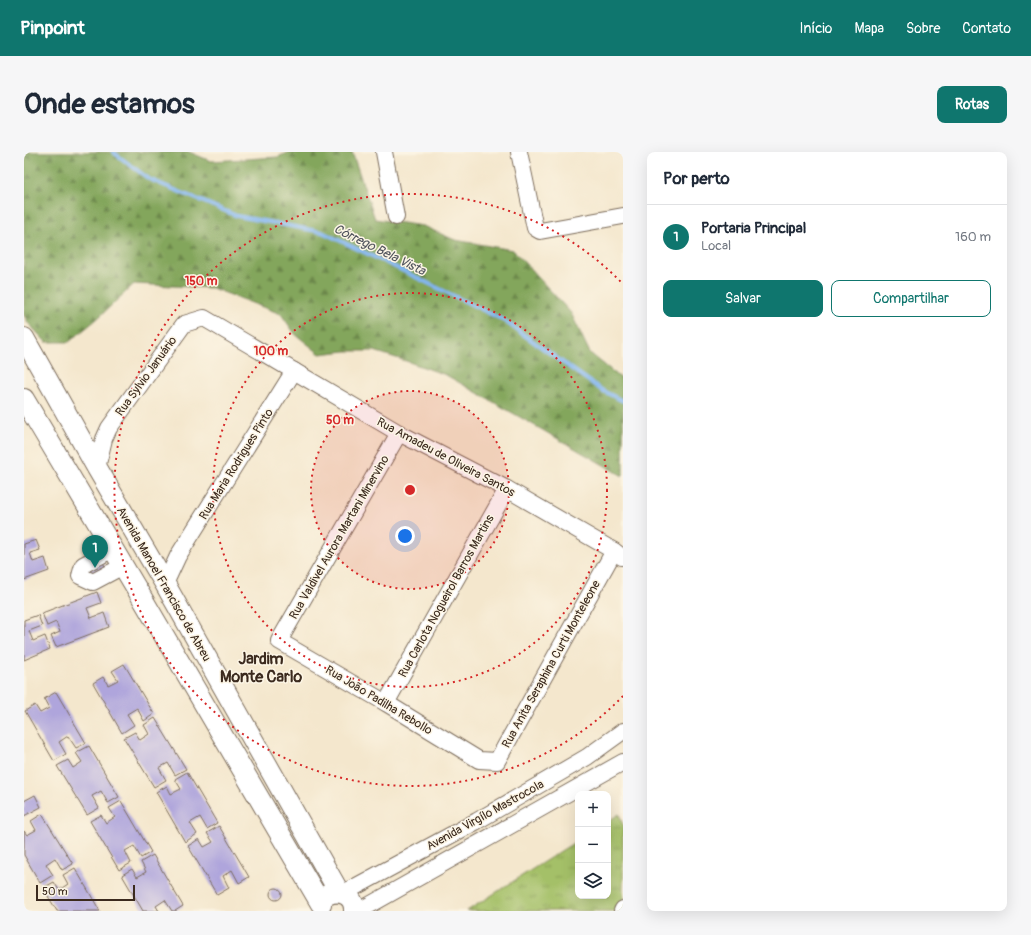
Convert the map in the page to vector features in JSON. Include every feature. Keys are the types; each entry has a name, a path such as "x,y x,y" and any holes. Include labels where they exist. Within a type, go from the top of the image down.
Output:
{"main road":[{"name":"Avenida Manoel Francisco de Abreu","path":"24,338 340,893 348,896 352,901 354,911"},
{"path":"24,399 123,566 319,909"},
{"path":"319,909 323,899 328,895 340,893"}],"street":[{"path":"384,152 396,217"},
{"path":"519,152 535,228 537,230 540,231 623,216"},
{"name":"Rua Amadeu de Oliveira Santos","path":"184,324 204,318 399,433 507,489 619,554"},
{"name":"Rua Sylvio Januário","path":"97,468 104,440 109,428 184,324"},
{"name":"Rua Maria Rodrigues Pinto","path":"165,584 178,556 294,371"},
{"name":"Rua Sylvio Januário","path":"79,436 100,433 109,428"},
{"name":"Rua Valdivel Aurora Martani Minervino","path":"279,641 399,433"},
{"name":"Rua Carlota Nogueirol Barros Martins","path":"386,703 507,489"},
{"path":"113,549 83,565 80,576 93,582 123,566"},
{"name":"Rua Anita Seraphina Curti Monteleone","path":"478,760 497,761 619,554"},
{"path":"150,559 165,559 178,556"},
{"name":"Rua João Padilha Rebollo","path":"279,641 386,703 478,760"},
{"name":"Avenida Virgílo Mastrocola","path":"340,893 491,813 587,757 623,731"},
{"name":"Avenida Virgílo Mastrocola","path":"359,911 623,762"}],"green space":[{"path":"24,152 189,152 211,161 278,157 289,152 352,152 375,219 423,226 455,240 513,250 571,313 590,353 623,380 623,476 446,375 374,351 346,351 320,354 295,334 281,314 212,288 134,284 97,319 69,342 46,342 28,323 24,315"},
{"path":"619,814 623,826 623,911 467,911 575,842 575,899 611,899 611,819"}],"building":[{"path":"36,540 40,550 30,553 33,562 45,558 49,571 24,580 24,544"},
{"path":"101,559 106,568 88,578 83,569"},
{"path":"97,592 101,603 87,608 91,618 104,613 109,627 56,647 51,636 60,632 56,622 47,626 42,613"},
{"path":"38,615 42,626 29,631 33,641 45,636 50,649 24,660 24,620"},
{"path":"124,664 154,714 144,721 137,708 127,714 134,725 122,733 93,683 103,677 108,685 118,680 112,671"},
{"path":"56,692 86,743 76,748 68,736 59,742 66,754 54,761 25,711 35,705 40,713 49,708 44,699"},
{"path":"155,718 186,769 175,775 168,763 159,768 166,780 154,787 124,738 135,732 140,740 149,734 144,725"},
{"path":"89,746 119,797 108,803 101,791 92,796 99,808 87,815 57,766 68,760 73,768 82,762 76,753"},
{"path":"187,772 217,823 207,829 200,817 190,823 197,834 185,842 156,792 167,786 171,794 181,789 175,779"},
{"path":"35,795 41,807 24,816 24,801"},
{"path":"121,801 151,852 141,858 134,846 125,851 131,863 119,870 90,821 101,815 106,823 115,817 109,808"},
{"path":"42,814 73,864 62,870 55,858 46,864 53,875 40,883 24,855 24,831 27,835 36,830 31,821"},
{"path":"219,826 249,877 239,883 232,870 223,876 229,888 217,895 188,846 199,839 204,847 213,842 207,833"},
{"path":"153,855 183,906 175,911 172,911 165,900 156,906 159,911 143,911 122,875 132,869 137,877 146,872 141,862"},
{"path":"75,868 100,911 57,911 43,888 54,882 59,890 68,884 63,875"},
{"path":"276,888 280,890 282,894 280,898 276,900 272,898 270,894 272,890"}],"waterway":[{"name":"Córrego Bela Vista","path":"113,152 149,179 237,216 322,232 399,269 503,320 603,391 623,401"}],"place":[{"name":"Portaria Principal","path":"95,568"}],"district":[{"name":"Jardim Monte Carlo","path":"261,667"}]}
